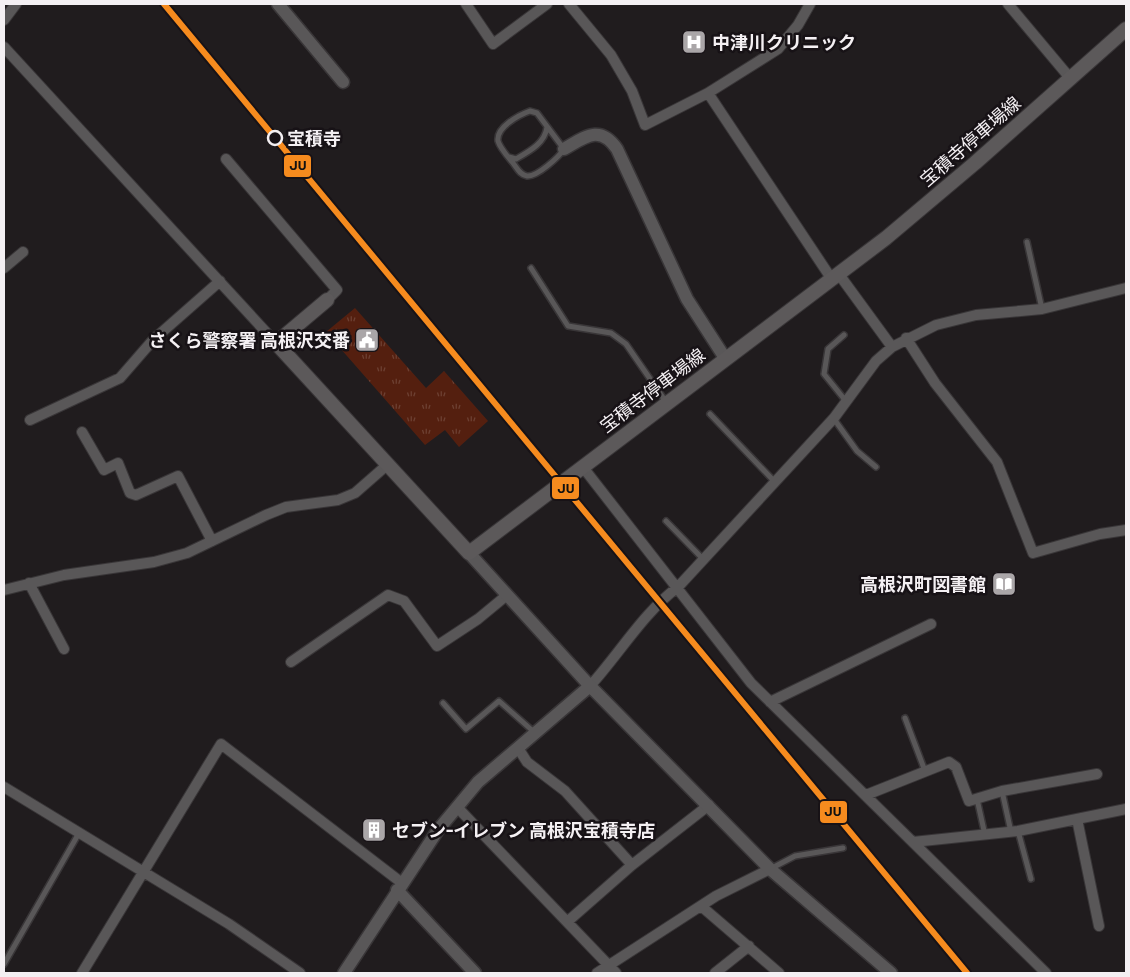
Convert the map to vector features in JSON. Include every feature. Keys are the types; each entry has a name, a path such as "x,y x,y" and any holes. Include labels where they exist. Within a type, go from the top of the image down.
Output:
{"main road":[{"name":"宝積寺停車場線","path":"469,554 582,466 913,216 1126,29"},
{"path":"327,300 276,343 469,554"}],"street":[{"path":"4,20 16,4"},
{"path":"278,4 342,82"},
{"path":"466,4 493,44 547,4"},
{"path":"569,4 610,55 632,91 644,125 708,94 778,50 798,25 810,4"},
{"path":"1008,4 1070,78"},
{"path":"4,47 276,343"},
{"path":"708,94 834,276 892,347"},
{"path":"564,149 585,137 597,134 609,138 617,149 687,299 725,358"},
{"path":"226,159 337,290 327,300"},
{"path":"4,268 23,252"},
{"path":"30,420 120,378 153,340 220,281"},
{"path":"344,973 438,830 478,782 590,686 615,659 652,610 678,587 834,418 845,400 876,361 906,338 936,325 976,316 1042,309 1126,288"},
{"path":"906,338 935,383 997,462 1033,553 1100,534 1126,530"},
{"path":"82,432 104,470 118,463 130,493 136,495 178,476 212,541"},
{"path":"4,590 64,575 154,562 187,554 286,507 338,500 354,493 387,465"},
{"path":"582,466 751,683 1046,973"},
{"path":"469,554 590,686 770,869 891,973"},
{"path":"29,583 64,649"},
{"path":"291,662 388,595 404,601 437,646 478,619 507,595"},
{"path":"770,702 931,624"},
{"path":"82,973 145,873 222,744 399,887 474,973"},
{"path":"518,748 527,762 565,792 632,865"},
{"path":"866,795 949,762 956,767 969,801 1002,791 1097,774"},
{"path":"4,787 264,947 300,973"},
{"path":"567,922 632,865 709,805"},
{"path":"457,807 616,973"},
{"path":"913,842 1014,831 1126,809"},
{"path":"1077,819 1099,926"},
{"path":"597,973 701,906 770,869"},
{"path":"701,906 779,973"},
{"path":"715,973 749,946"}],"lane":[{"path":"530,111 537,113 548,127 564,149 559,158 533,175 527,176 520,173 498,143 498,135 504,127 530,111"},
{"path":"508,157 516,159 542,142 548,127"},
{"path":"1027,242 1042,309"},
{"path":"531,268 568,326 611,333 626,344 667,402"},
{"path":"844,335 828,349 824,374 845,400"},
{"path":"710,414 774,481"},
{"path":"834,418 857,451 876,467"},
{"path":"666,521 703,559"},
{"path":"443,704 466,729 499,701 536,734"},
{"path":"905,718 925,771"},
{"path":"1002,791 1030,879"},
{"path":"976,798 985,834"},
{"path":"4,964 79,833"},
{"path":"770,869 795,856 843,848"}],"green space":[{"path":"355,308 426,388 444,371 488,421 459,447 445,430 425,445 326,332"}],"transit line":[{"name":"JU","path":"164,4 967,973"}],"place":[{"name":"中津川クリニック","path":"694,42"},
{"name":"宝積寺","path":"275,138"},
{"name":"さくら警察署 高根沢交番","path":"367,340"},
{"name":"高根沢町図書館","path":"1004,584"},
{"name":"セブン-イレブン 高根沢宝積寺店","path":"374,830"}]}
